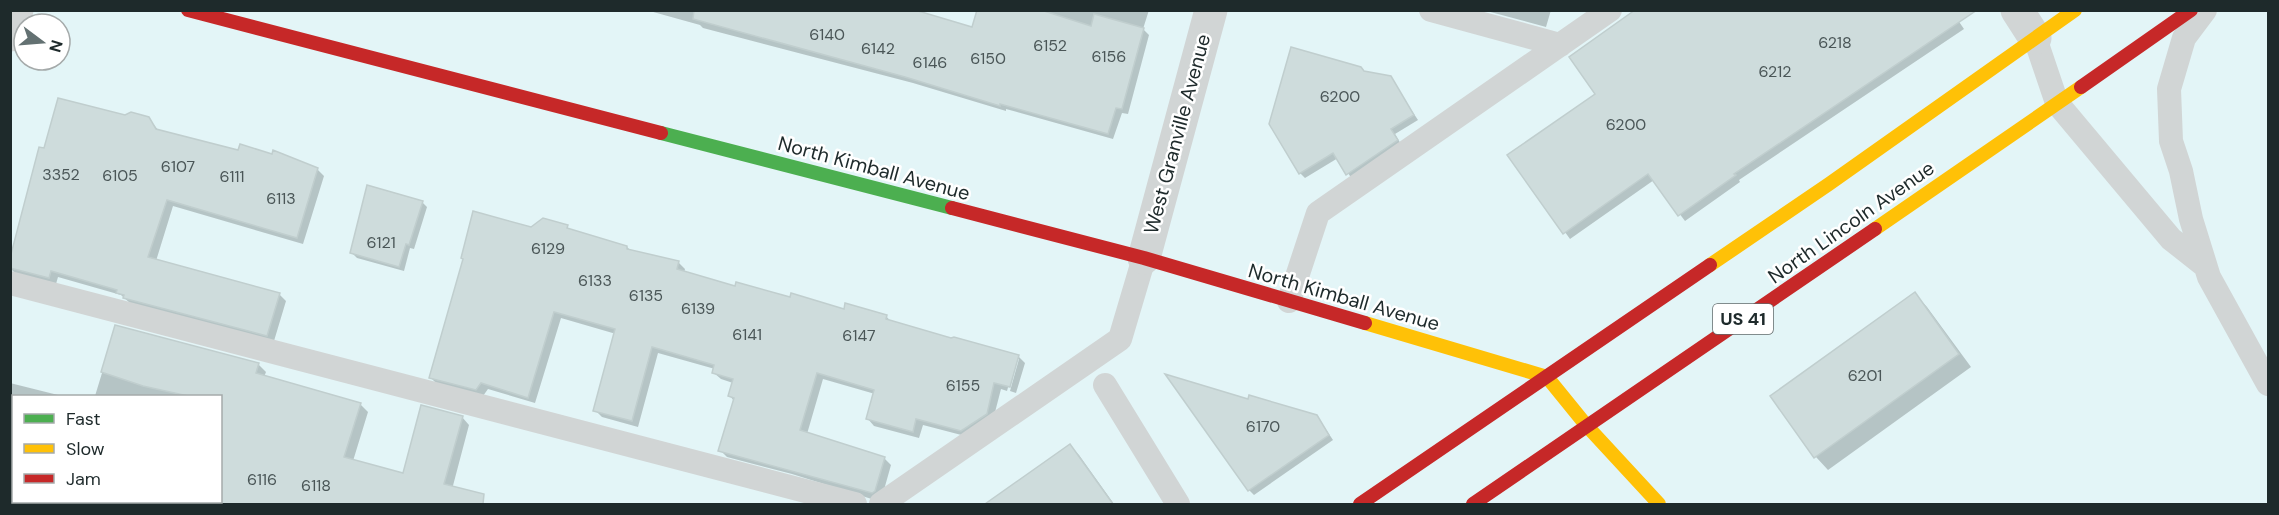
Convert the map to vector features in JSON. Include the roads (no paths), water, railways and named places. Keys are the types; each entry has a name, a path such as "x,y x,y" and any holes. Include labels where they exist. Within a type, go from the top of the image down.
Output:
{"main road":[{"name":"North Kimball Avenue","path":"188,10 1144,258 1547,377"},
{"path":"1360,504 1829,184 2075,10"},
{"name":"North Lincoln Avenue","path":"1473,504 1586,424 1860,240 2191,10"},
{"path":"1547,377 1586,424 1659,504"}],"street":[{"path":"10,35 17,10"},
{"name":"West Granville Avenue","path":"1144,258 1211,10"},
{"path":"2017,10 2035,38"}],"lane":[{"path":"1431,10 1560,45"},
{"path":"1289,301 1318,213 1610,10"},
{"path":"2205,10 2184,38 2169,89 2171,141 2181,171 2204,265 2268,384"},
{"path":"2035,38 2057,103 2171,239 2204,265"},
{"path":"881,504 1120,339 1144,258"},
{"path":"10,283 855,504"},
{"path":"1105,385 1178,504"}]}
